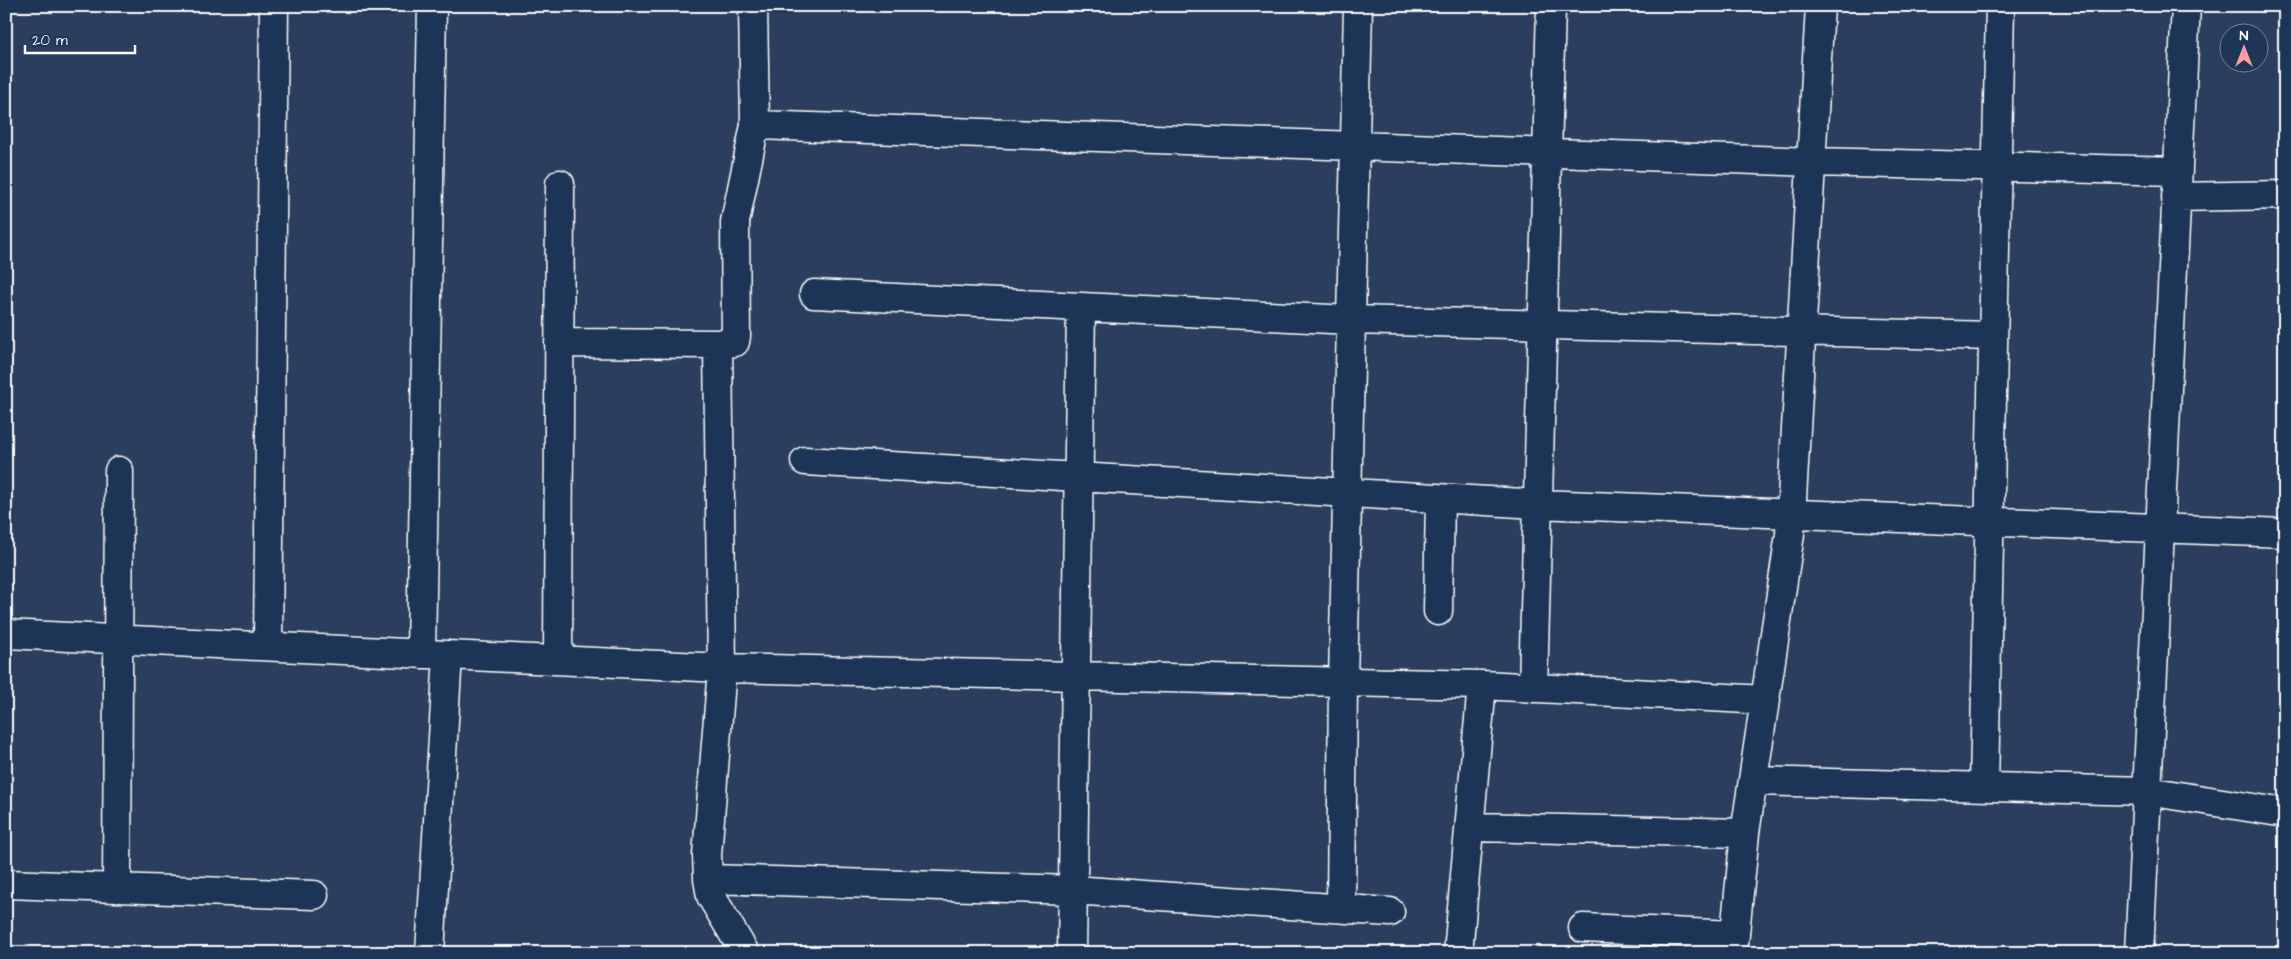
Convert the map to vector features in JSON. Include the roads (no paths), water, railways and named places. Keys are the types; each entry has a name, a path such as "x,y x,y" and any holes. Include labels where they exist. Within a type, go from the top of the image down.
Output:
{"street":[{"path":"268,646 274,6"},
{"path":"421,654 432,6"},
{"path":"559,342 732,344 735,342 735,222 755,125 753,6"},
{"path":"1341,907 1343,682 1358,6"},
{"path":"1533,688 1551,6"},
{"path":"1583,928 1734,944 1745,833 1790,534 1820,6"},
{"path":"1984,787 2000,6"},
{"path":"2139,953 2186,6"},
{"path":"755,125 1812,162 1996,166 2285,195"},
{"path":"558,660 560,184"},
{"path":"814,294 1351,320 1993,336"},
{"path":"1072,953 1081,307"},
{"path":"718,344 722,668 707,855 708,879 711,896 745,953"},
{"path":"805,461 1538,504 2285,533"},
{"path":"117,886 119,472"},
{"path":"1438,611 1440,499"},
{"path":"6,634 722,668 1482,685 1766,700"},
{"path":"430,953 448,655"},
{"path":"1458,953 1482,685"},
{"path":"1753,781 2147,791 2285,813"},
{"path":"1470,826 1745,833"},
{"path":"708,879 1074,890 1341,907 1390,912"},
{"path":"6,884 117,886 314,895"}]}
